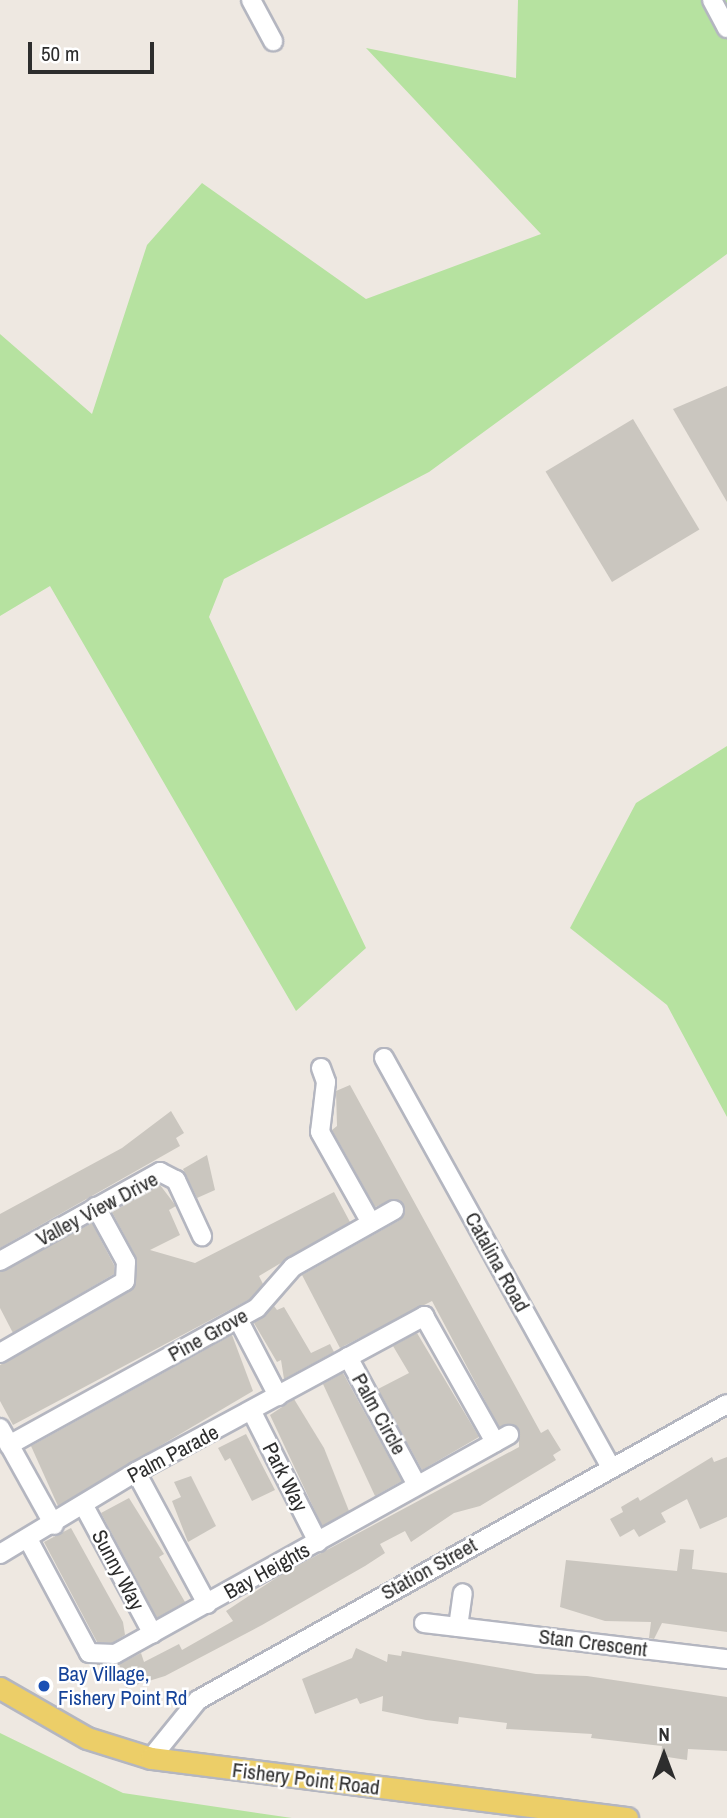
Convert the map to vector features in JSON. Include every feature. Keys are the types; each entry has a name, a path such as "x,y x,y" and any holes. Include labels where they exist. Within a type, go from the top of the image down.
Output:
{"main road":[{"name":"Fishery Point Road","path":"0,1688 87,1738 151,1758 627,1818"}],"street":[{"path":"251,0 274,41"},
{"path":"712,0 727,27"},
{"name":"Catalina Road","path":"384,1058 611,1467"},
{"path":"321,1068 326,1082 320,1132 371,1223"},
{"name":"Valley View Drive","path":"0,1261 156,1173 168,1174 181,1188 202,1236"},
{"path":"0,1353 125,1281 126,1262 96,1207"},
{"name":"Pine Grove","path":"9,1445 238,1319 275,1293 293,1267 394,1210"},
{"name":"Palm Circle","path":"424,1316 502,1438 418,1485 348,1357 424,1316"},
{"path":"238,1319 278,1396"},
{"name":"Palm Parade","path":"0,1554 54,1525 136,1472 253,1412 348,1357"},
{"name":"Station Street","path":"151,1758 198,1700 727,1404"},
{"name":"Park Way","path":"253,1412 318,1542"},
{"path":"0,1428 54,1525"},
{"path":"136,1472 207,1604"},
{"name":"Bay Heights","path":"28,1539 89,1653 115,1654 418,1485"},
{"name":"Sunny Way","path":"84,1506 153,1634"},
{"path":"458,1627 463,1593"},
{"name":"Stan Crescent","path":"424,1623 727,1658"}],"green space":[{"path":"518,0 727,0 727,254 429,472 224,579 209,617 366,948 296,1011 50,586 0,616 0,334 92,414 147,245 202,183 366,299 541,234 366,48 516,78"},
{"path":"727,746 727,1117 667,1005 570,928 636,803"},
{"path":"0,1733 123,1793 292,1818 0,1818"}],"building":[{"path":"727,386 727,502 673,409"},
{"path":"633,419 699,530 612,582 546,472"},
{"path":"350,1085 541,1433 548,1429 561,1450 553,1455 556,1460 480,1506 454,1513 411,1542 405,1531 380,1544 385,1553 262,1625 165,1676 126,1688 119,1664 141,1653 144,1662 179,1644 182,1650 233,1621 226,1611 282,1574 519,1447 519,1429 499,1427 432,1301 340,1348 302,1275 400,1220 405,1211 395,1199 375,1207 332,1130 337,1126 336,1091"},
{"path":"171,1111 184,1133 176,1138 180,1146 0,1248 0,1214 122,1148"},
{"path":"207,1155 215,1190 197,1198 183,1169"},
{"path":"160,1185 176,1206 169,1210 180,1235 150,1250 195,1263 334,1192 350,1222 259,1276 263,1284 250,1299 13,1425 0,1401 0,1365 134,1287 136,1257 112,1212"},
{"path":"92,1223 114,1265 114,1274 13,1333 0,1308 0,1272"},
{"path":"274,1306 277,1310 284,1307 311,1353 330,1344 334,1352 284,1379 281,1360 277,1362 254,1323"},
{"path":"417,1333 479,1437 422,1470 378,1389 409,1373 393,1346"},
{"path":"232,1335 253,1391 58,1506 31,1446"},
{"path":"343,1373 402,1481 375,1496 323,1384"},
{"path":"294,1399 324,1448 349,1511 322,1526 270,1415"},
{"path":"246,1434 275,1490 252,1501 230,1458 225,1461 218,1448"},
{"path":"712,1457 714,1462 727,1457 727,1517 700,1529 687,1499 661,1513 666,1522 639,1537 634,1529 620,1537 610,1519 623,1512 621,1507 638,1497 640,1501"},
{"path":"191,1476 216,1526 188,1542 172,1501 181,1497 174,1482"},
{"path":"129,1498 164,1554 159,1557 185,1602 157,1618 101,1513"},
{"path":"71,1528 123,1622 125,1635 112,1643 97,1642 44,1542"},
{"path":"680,1549 694,1550 692,1569 727,1573 727,1632 662,1623 654,1639 649,1638 651,1622 605,1621 560,1607 566,1560 677,1571"},
{"path":"356,1648 387,1662 388,1654 401,1656 402,1651 536,1674 587,1676 727,1697 727,1751 688,1749 687,1760 661,1756 662,1746 591,1738 592,1734 506,1729 507,1723 459,1717 458,1724 426,1720 382,1711 383,1696 360,1704 357,1698 315,1714 302,1679 352,1658"}],"place":[{"name":"Bay Village, Fishery Point Rd","path":"44,1686"}]}
